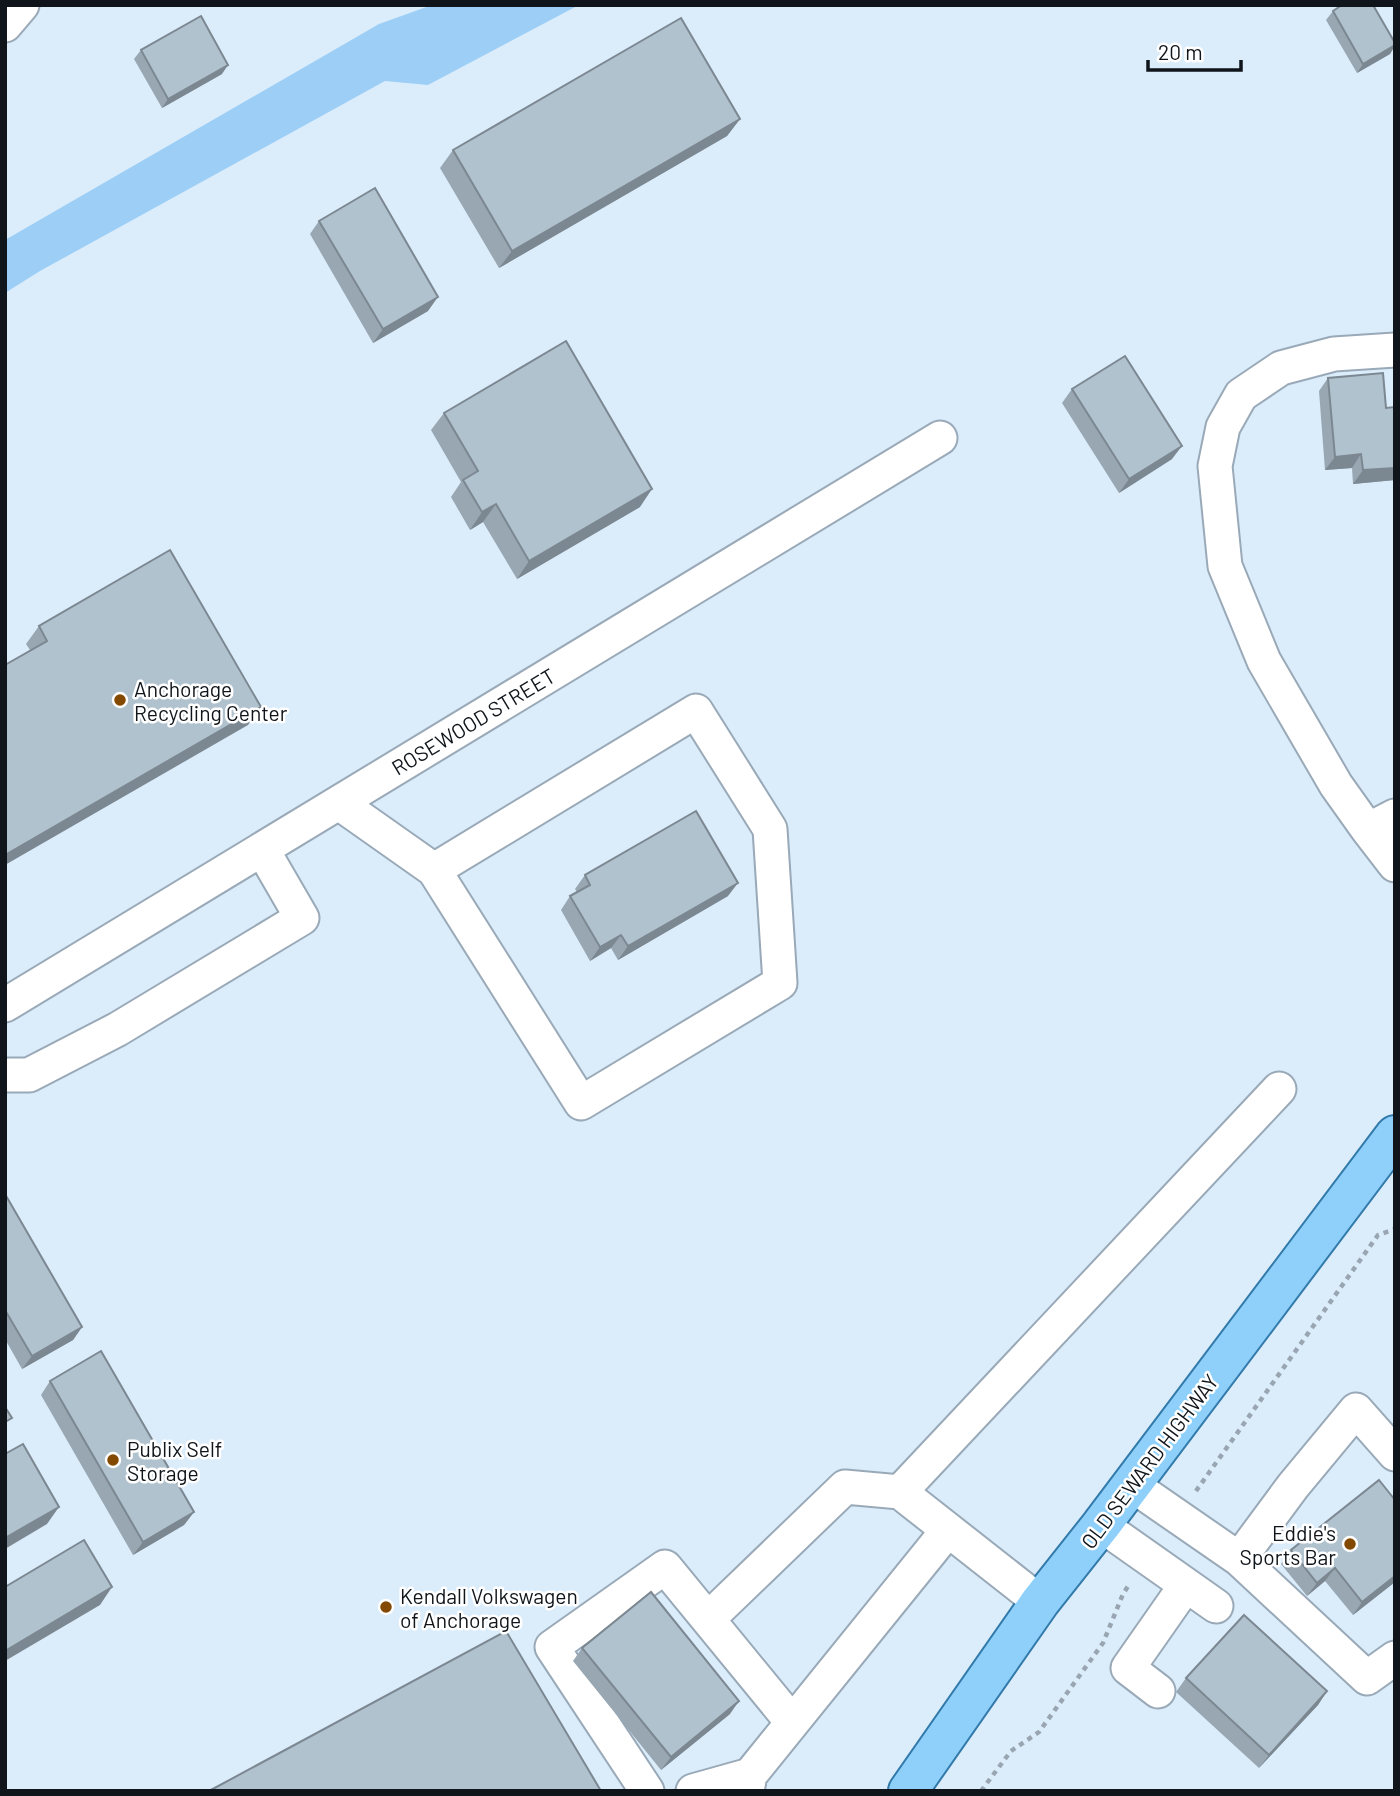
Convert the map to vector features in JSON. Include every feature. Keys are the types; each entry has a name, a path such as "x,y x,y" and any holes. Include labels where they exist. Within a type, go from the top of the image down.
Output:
{"main road":[{"name":"OLD SEWARD HIGHWAY","path":"908,1791 1040,1602 1132,1485 1395,1135"}],"street":[{"path":"5,25 22,5"},
{"path":"1395,350 1334,354 1281,368 1241,395 1223,427 1215,466 1225,566 1264,661 1336,785 1381,823 1395,865"},
{"name":"ROSEWOOD STREET","path":"5,1005 940,438"},
{"path":"339,803 434,870 581,1103 780,983 770,829 696,710 434,870"},
{"path":"5,1075 29,1075 107,1035 302,918 262,849"},
{"path":"901,1492 1279,1089"},
{"path":"1238,1559 1293,1486 1356,1410 1395,1454"},
{"path":"1132,1485 1238,1559 1367,1678 1395,1658"},
{"path":"708,1619 845,1487 901,1492 1040,1602"},
{"path":"1101,1525 1216,1606"},
{"path":"693,1791 749,1783 792,1722 948,1530"},
{"path":"646,1791 552,1647 665,1567 792,1722"},
{"path":"1158,1691 1128,1668 1186,1585"}],"shaded area":[{"path":"432,5 579,5 428,85 385,81 40,271 5,293 5,240 379,24"}],"building":[{"path":"1342,5 1373,5 1395,45 1363,64 1333,11"},
{"path":"201,16 228,65 168,99 141,50"},
{"path":"681,18 740,119 512,251 453,150"},
{"path":"375,188 438,297 383,329 319,221"},
{"path":"566,341 652,489 529,561 496,504 482,512 463,480 478,471 444,413"},
{"path":"1125,356 1182,446 1129,479 1072,389"},
{"path":"1383,373 1386,408 1395,407 1395,468 1363,470 1361,454 1335,457 1328,378"},
{"name":"Anchorage Recycling Center","path":"170,550 261,707 5,855 5,665 47,641 39,626"},
{"path":"696,811 738,883 628,946 621,935 600,947 570,896 590,885 585,875"},
{"path":"5,1194 82,1327 32,1356 5,1310"},
{"name":"Publix Self Storage","path":"101,1351 194,1512 143,1542 50,1381"},
{"path":"5,1407 12,1418 5,1422"},
{"path":"23,1444 59,1507 5,1538 5,1454"},
{"name":"Eddie's Sports Bar","path":"1379,1480 1395,1500 1395,1576 1362,1602 1335,1568 1317,1583 1291,1550"},
{"path":"84,1540 112,1587 5,1651 5,1587"},
{"path":"651,1592 739,1701 671,1757 582,1648"},
{"path":"1244,1615 1327,1691 1269,1755 1186,1678"},
{"path":"506,1631 601,1791 209,1791"}],"place":[{"name":"Anchorage Recycling Center","path":"120,700"},
{"name":"Publix Self Storage","path":"113,1460"},
{"name":"Eddie's Sports Bar","path":"1350,1544"},
{"name":"Kendall Volkswagen of Anchorage","path":"386,1607"}]}
